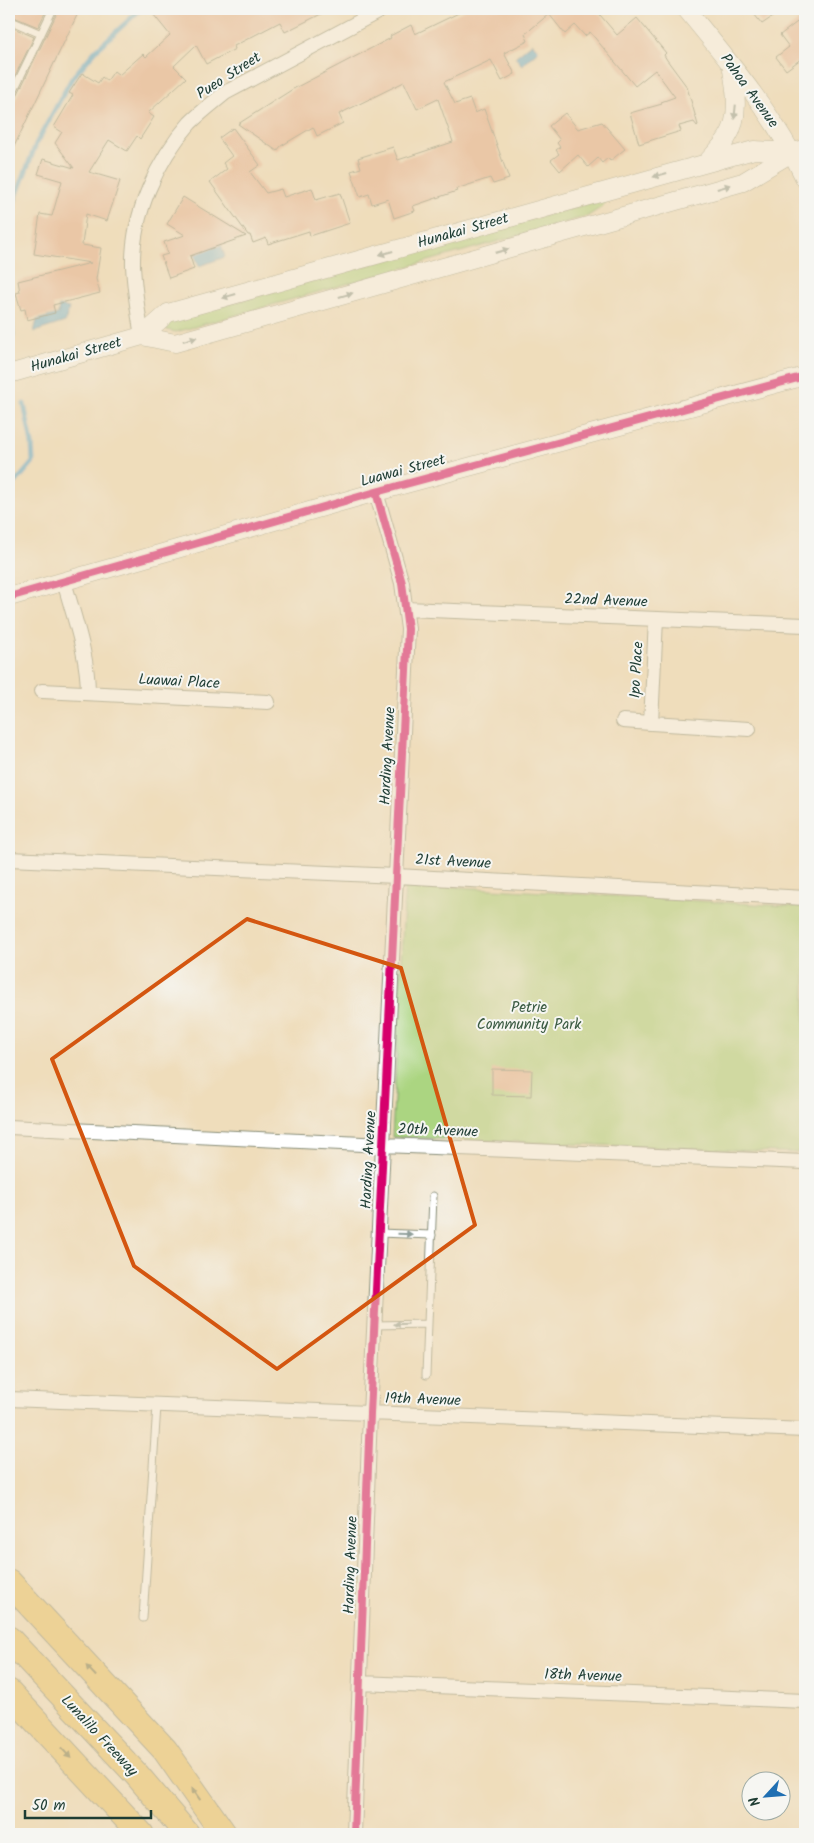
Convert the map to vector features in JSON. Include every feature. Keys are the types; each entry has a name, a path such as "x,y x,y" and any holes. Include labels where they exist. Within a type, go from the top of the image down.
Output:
{"highway":[{"path":"9,1582 165,1750 224,1834"},
{"name":"Lunalilo Freeway","path":"9,1639 137,1775 188,1834"},
{"path":"9,1692 140,1834"},
{"path":"9,1701 38,1724"}],"street":[{"name":"Pueo Street","path":"142,336 133,264 139,217 163,161 181,134 207,107 225,94 383,9"},
{"name":"Pahoa Avenue","path":"686,9 799,151 805,179"},
{"path":"707,162 728,138 735,116 736,91 731,64"},
{"name":"Hunakai Street","path":"9,374 142,336 168,314 707,162 754,150 799,151"},
{"name":"Hunakai Street","path":"142,336 175,343 743,182 799,151"},
{"name":"Luawai Street","path":"9,597 376,492 805,376"},
{"name":"Harding Avenue","path":"354,1834 370,1414 408,629 402,583 376,492"},
{"path":"64,581 85,655 88,674 88,694"},
{"name":"22nd Avenue","path":"406,609 805,625"},
{"name":"Ipo Place","path":"651,723 656,619"},
{"name":"Luawai Place","path":"42,691 268,702"},
{"path":"623,721 749,729"},
{"name":"21st Avenue","path":"9,859 396,876 805,898"},
{"name":"20th Avenue","path":"9,1127 384,1145 805,1162"},
{"name":"19th Avenue","path":"9,1399 805,1430"},
{"name":"18th Avenue","path":"360,1683 805,1701"}],"lane":[{"path":"9,100 52,11"},
{"path":"9,20 40,34"},
{"path":"426,1375 433,1196"},
{"path":"379,1233 432,1235"},
{"path":"375,1325 428,1324"},
{"path":"143,1618 157,1406"}],"highlighted area":[{"path":"247,919 401,968 475,1225 277,1369 134,1266 52,1059"}],"green space":[{"path":"608,198 602,207 588,216 176,332 167,330 166,325 172,320"},
{"name":"Petrie Community Park","path":"405,884 805,907 805,1153 392,1137"}],"water":[{"path":"532,43 539,50 522,65 515,57"},
{"path":"221,244 225,257 199,266 194,253"},
{"path":"59,306 69,308 65,322 34,332 37,320 58,314"}],"building":[{"path":"9,9 47,9 38,27 9,15"},
{"path":"57,9 80,9 9,157 9,105 14,102 57,13"},
{"path":"149,9 331,9 285,32 280,22 234,46 235,49 206,64 196,45 174,66 186,78 148,113 154,117 140,139 137,136 127,151 109,140 89,172 120,181 107,221 86,214 82,245 101,248 96,279 100,293 53,305 55,313 27,320 25,309 21,310 16,293 20,292 18,281 91,263 34,254 40,214 52,216 62,181 38,174 43,159 74,168 55,143 62,132 54,127 73,95 69,93 82,73 98,83 102,77 107,81 114,71 119,75 143,54 146,57 170,35"},
{"path":"467,9 595,9 617,35 637,18 666,53 664,55 667,60 687,87 698,125 694,122 679,126 681,131 639,144 630,113 662,104 661,102 675,97 655,70 635,86 590,32 585,36 575,25 565,34 549,14 525,34 528,41 504,53 515,74 502,81 491,60 444,82 455,104 470,99 475,113 484,109 509,179 493,184 490,178 456,189 457,191 413,206 415,211 394,218 388,199 372,204 369,194 360,197 351,171 361,168 358,158 393,147 398,160 453,142 438,99 417,109 404,82 339,114 343,123 317,136 313,127 281,146 277,151 238,124 293,89 391,38 390,36 411,25 415,34"},
{"path":"750,9 784,9 762,24"},
{"path":"805,16 805,56 786,70 776,57 789,47 780,35"},
{"path":"9,26 34,37 9,88"},
{"path":"565,113 578,129 602,122 625,149 610,161 608,158 602,163 598,158 588,167 578,155 560,171 551,160 559,154 556,150 560,147 557,143 560,140 549,126"},
{"path":"233,128 260,165 250,172 266,193 281,189 284,197 312,188 316,200 340,193 350,223 310,236 309,231 268,244 266,238 253,243 250,235 248,235 210,182 227,169 223,163 232,156 219,138"},
{"path":"183,197 246,236 190,256 194,269 169,278 161,256 168,254 164,242 185,235 167,224"},
{"path":"492,1069 532,1070 531,1096 492,1095"}],"waterway":[{"path":"9,236 11,210 36,144 72,78 97,49 141,9"},
{"path":"9,295 13,336"},
{"path":"9,485 16,482 33,462 32,444 24,404"}],"cycle path":[{"path":"9,597 376,492 805,376"},
{"path":"354,1834 370,1414 408,629 402,583 376,492"}]}
